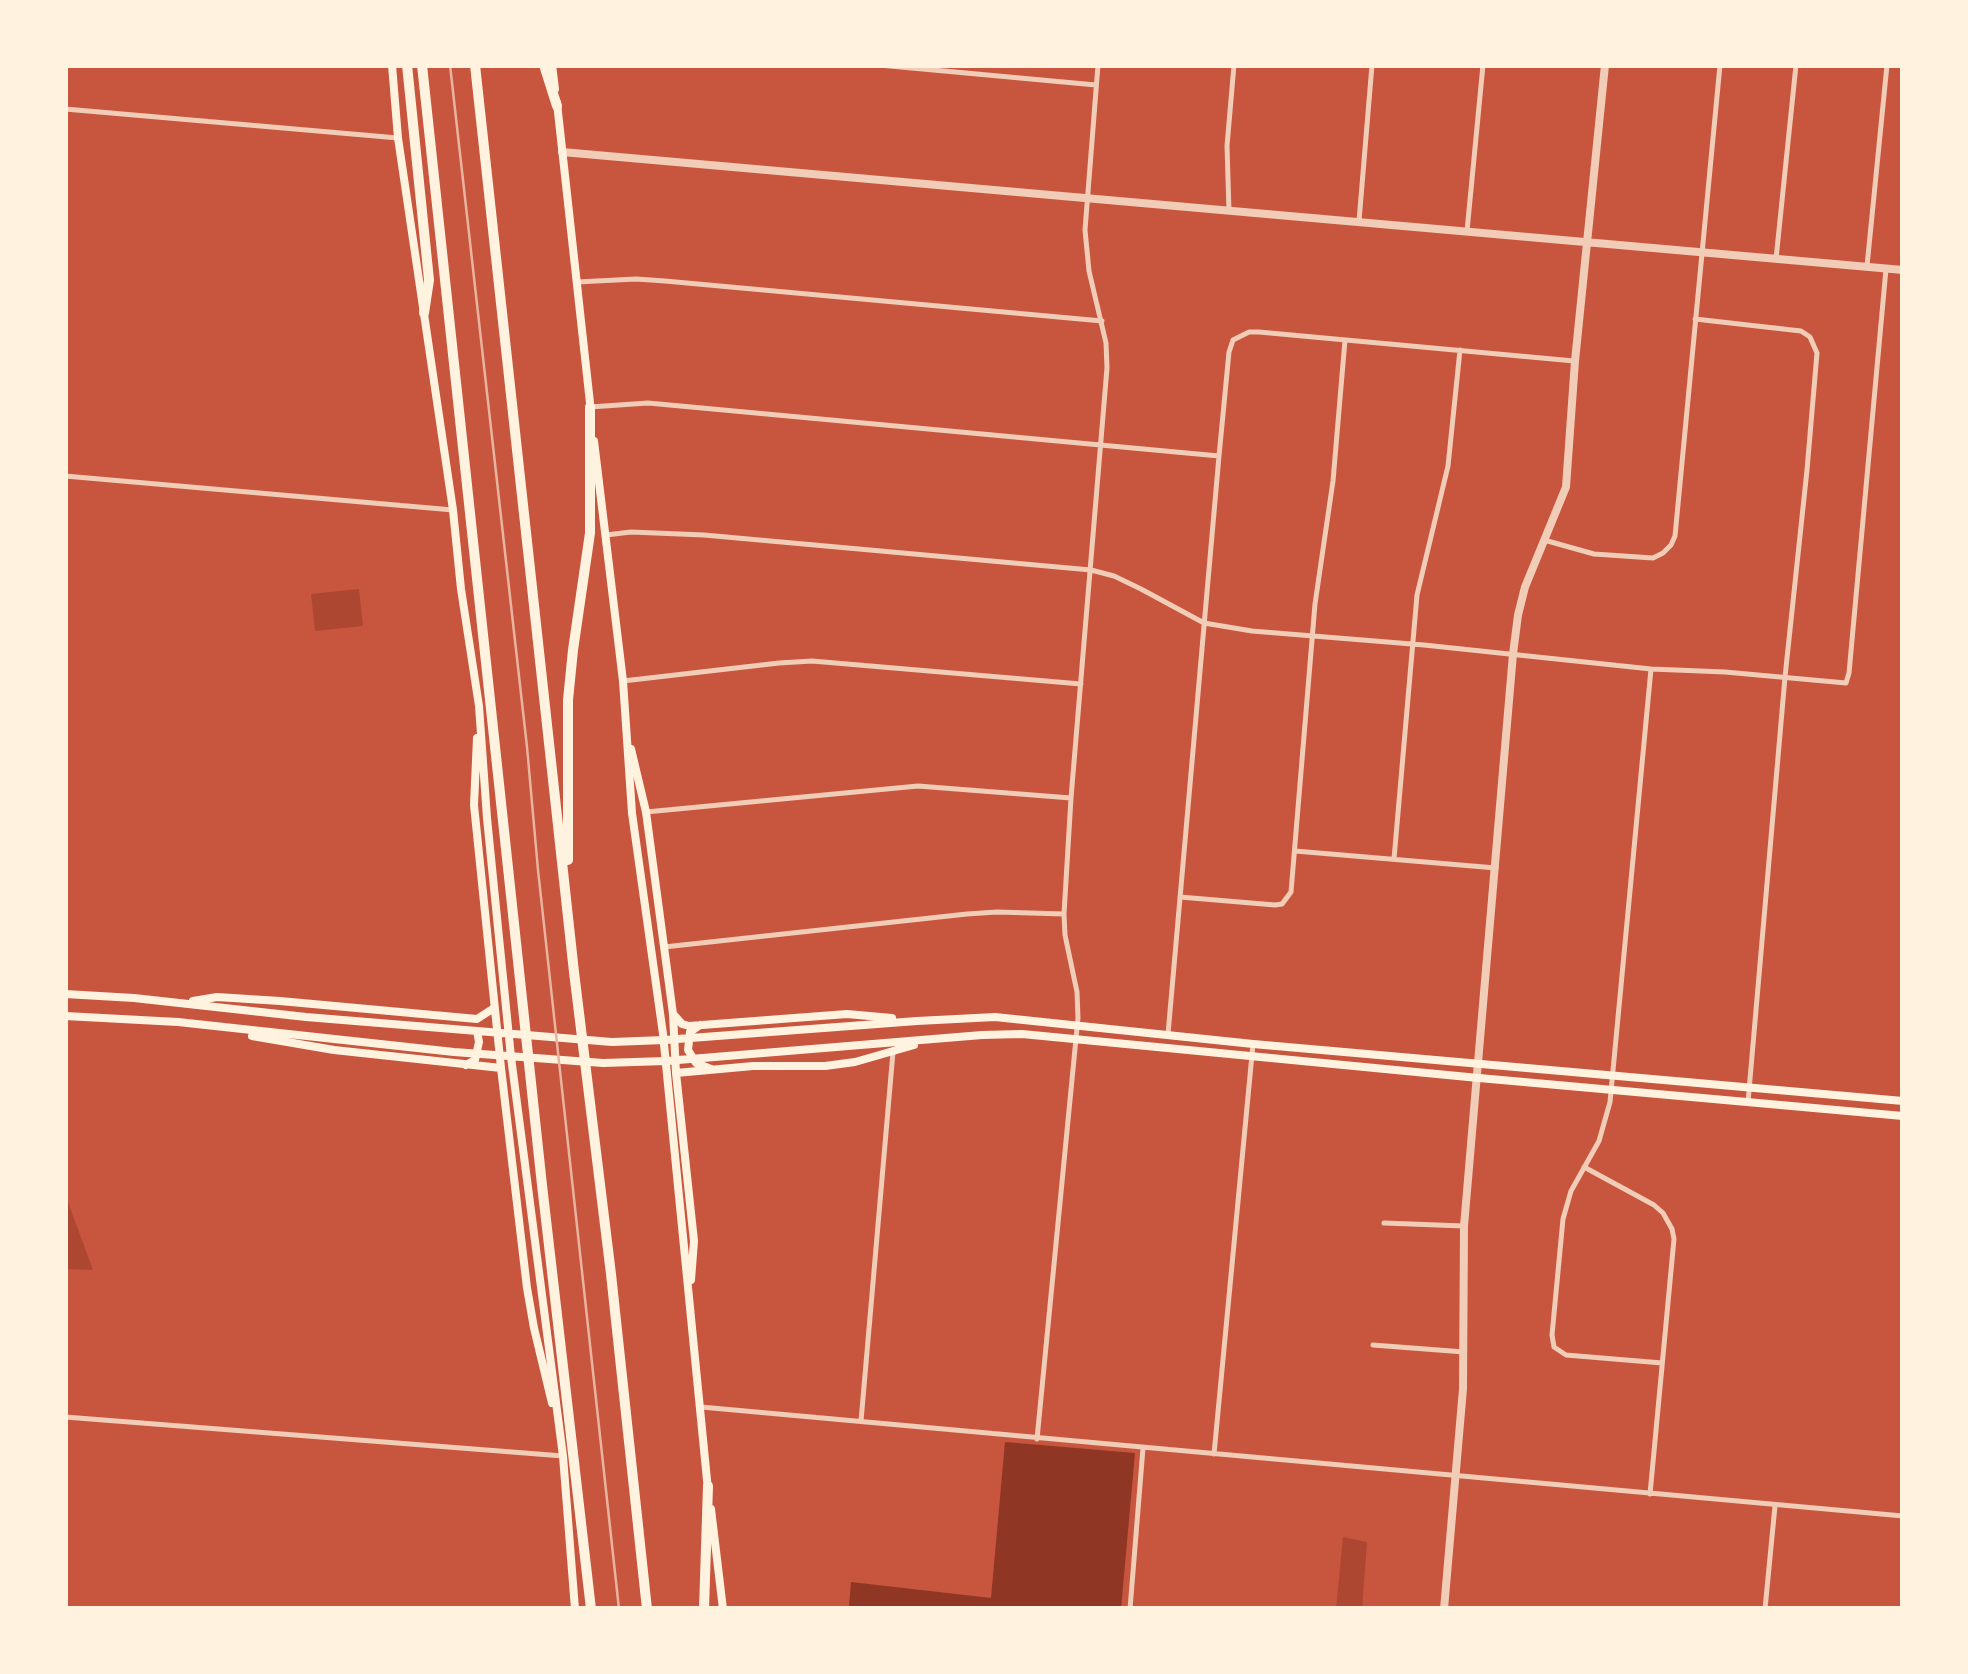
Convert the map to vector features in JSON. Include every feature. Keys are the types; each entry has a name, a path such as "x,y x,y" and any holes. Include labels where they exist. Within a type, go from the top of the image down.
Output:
{"highway":[{"path":"408,65 428,280 424,313"},
{"path":"422,65 591,1609"},
{"path":"475,65 647,1609"},
{"path":"544,65 557,106"},
{"path":"569,926 568,700 590,533 590,407"},
{"path":"704,1609 708,1486"}],"main road":[{"path":"392,65 398,138 478,706 511,1057 563,1456 575,1609"},
{"path":"552,65 623,681 632,813 664,1040 723,1609"},
{"path":"478,706 474,805 494,1008 530,1301 563,1456"},
{"path":"627,735 646,812 673,1014 694,1241 689,1300"},
{"path":"65,994 612,1042 995,1017 1252,1044 1903,1101"},
{"path":"179,1003 233,998 477,1019 494,1008"},
{"path":"154,1021 156,1000"},
{"path":"673,1014 682,1024 700,1025 847,1014 917,1020"},
{"path":"65,1016 178,1022 454,1052 603,1063 1022,1034 1251,1058 1903,1114"},
{"path":"464,1017 476,1027 479,1042 475,1060 466,1065"},
{"path":"178,1022 313,1048 501,1068"},
{"path":"700,1025 690,1032 688,1050 696,1063 713,1070"},
{"path":"676,1073 753,1066 825,1066 855,1062 923,1042"}],"street":[{"path":"879,65 1096,84"},
{"path":"1037,1438 1077,1024 1077,992 1064,914 1107,368 1102,321 1086,249 1086,198 1098,65"},
{"path":"1229,210 1227,146 1234,65"},
{"path":"1359,222 1372,65"},
{"path":"1467,232 1483,65"},
{"path":"1444,1609 1464,1352 1464,1226 1513,654 1524,587 1566,487 1605,65"},
{"path":"1544,540 1594,554 1653,558 1663,554 1675,536 1720,65"},
{"path":"1776,259 1796,65"},
{"path":"1867,267 1888,65"},
{"path":"65,109 398,138"},
{"path":"562,152 1903,270"},
{"path":"606,535 704,535 1091,570 1142,589 1204,623 1651,669 1846,683 1886,269"},
{"path":"577,282 650,280 1102,321"},
{"path":"1694,319 1801,331 1810,337 1817,353 1748,1102"},
{"path":"1168,1034 1228,358 1233,340 1250,332 1575,361"},
{"path":"1180,897 1282,904 1291,892 1319,572 1333,481 1346,340"},
{"path":"1394,859 1421,575 1448,466 1460,350"},
{"path":"590,407 648,403 1219,456"},
{"path":"65,476 453,510"},
{"path":"623,681 812,661 1081,684"},
{"path":"1651,669 1611,1090 1599,1141 1571,1191 1563,1219 1552,1342 1566,1356 1662,1362"},
{"path":"646,812 918,786 1071,798"},
{"path":"1295,851 1496,868"},
{"path":"663,947 982,913 1064,914"},
{"path":"1214,1454 1252,1044"},
{"path":"860,1422 893,1052"},
{"path":"1584,1166 1654,1205 1672,1228 1650,1494"},
{"path":"1384,1224 1464,1226"},
{"path":"1373,1345 1464,1352"},
{"path":"701,1407 1903,1516"},
{"path":"65,1417 563,1456"},
{"path":"1130,1609 1143,1448"},
{"path":"1765,1609 1775,1506"}],"shaded area":[{"path":"359,589 363,626 315,631 311,594"},
{"path":"65,1194 93,1270 65,1269"},
{"path":"1005,1442 1135,1453 1121,1609 849,1607 851,1582 991,1598"},
{"path":"1343,1537 1367,1542 1362,1609 1336,1609"}],"railway":[{"path":"450,65 619,1609"}]}
